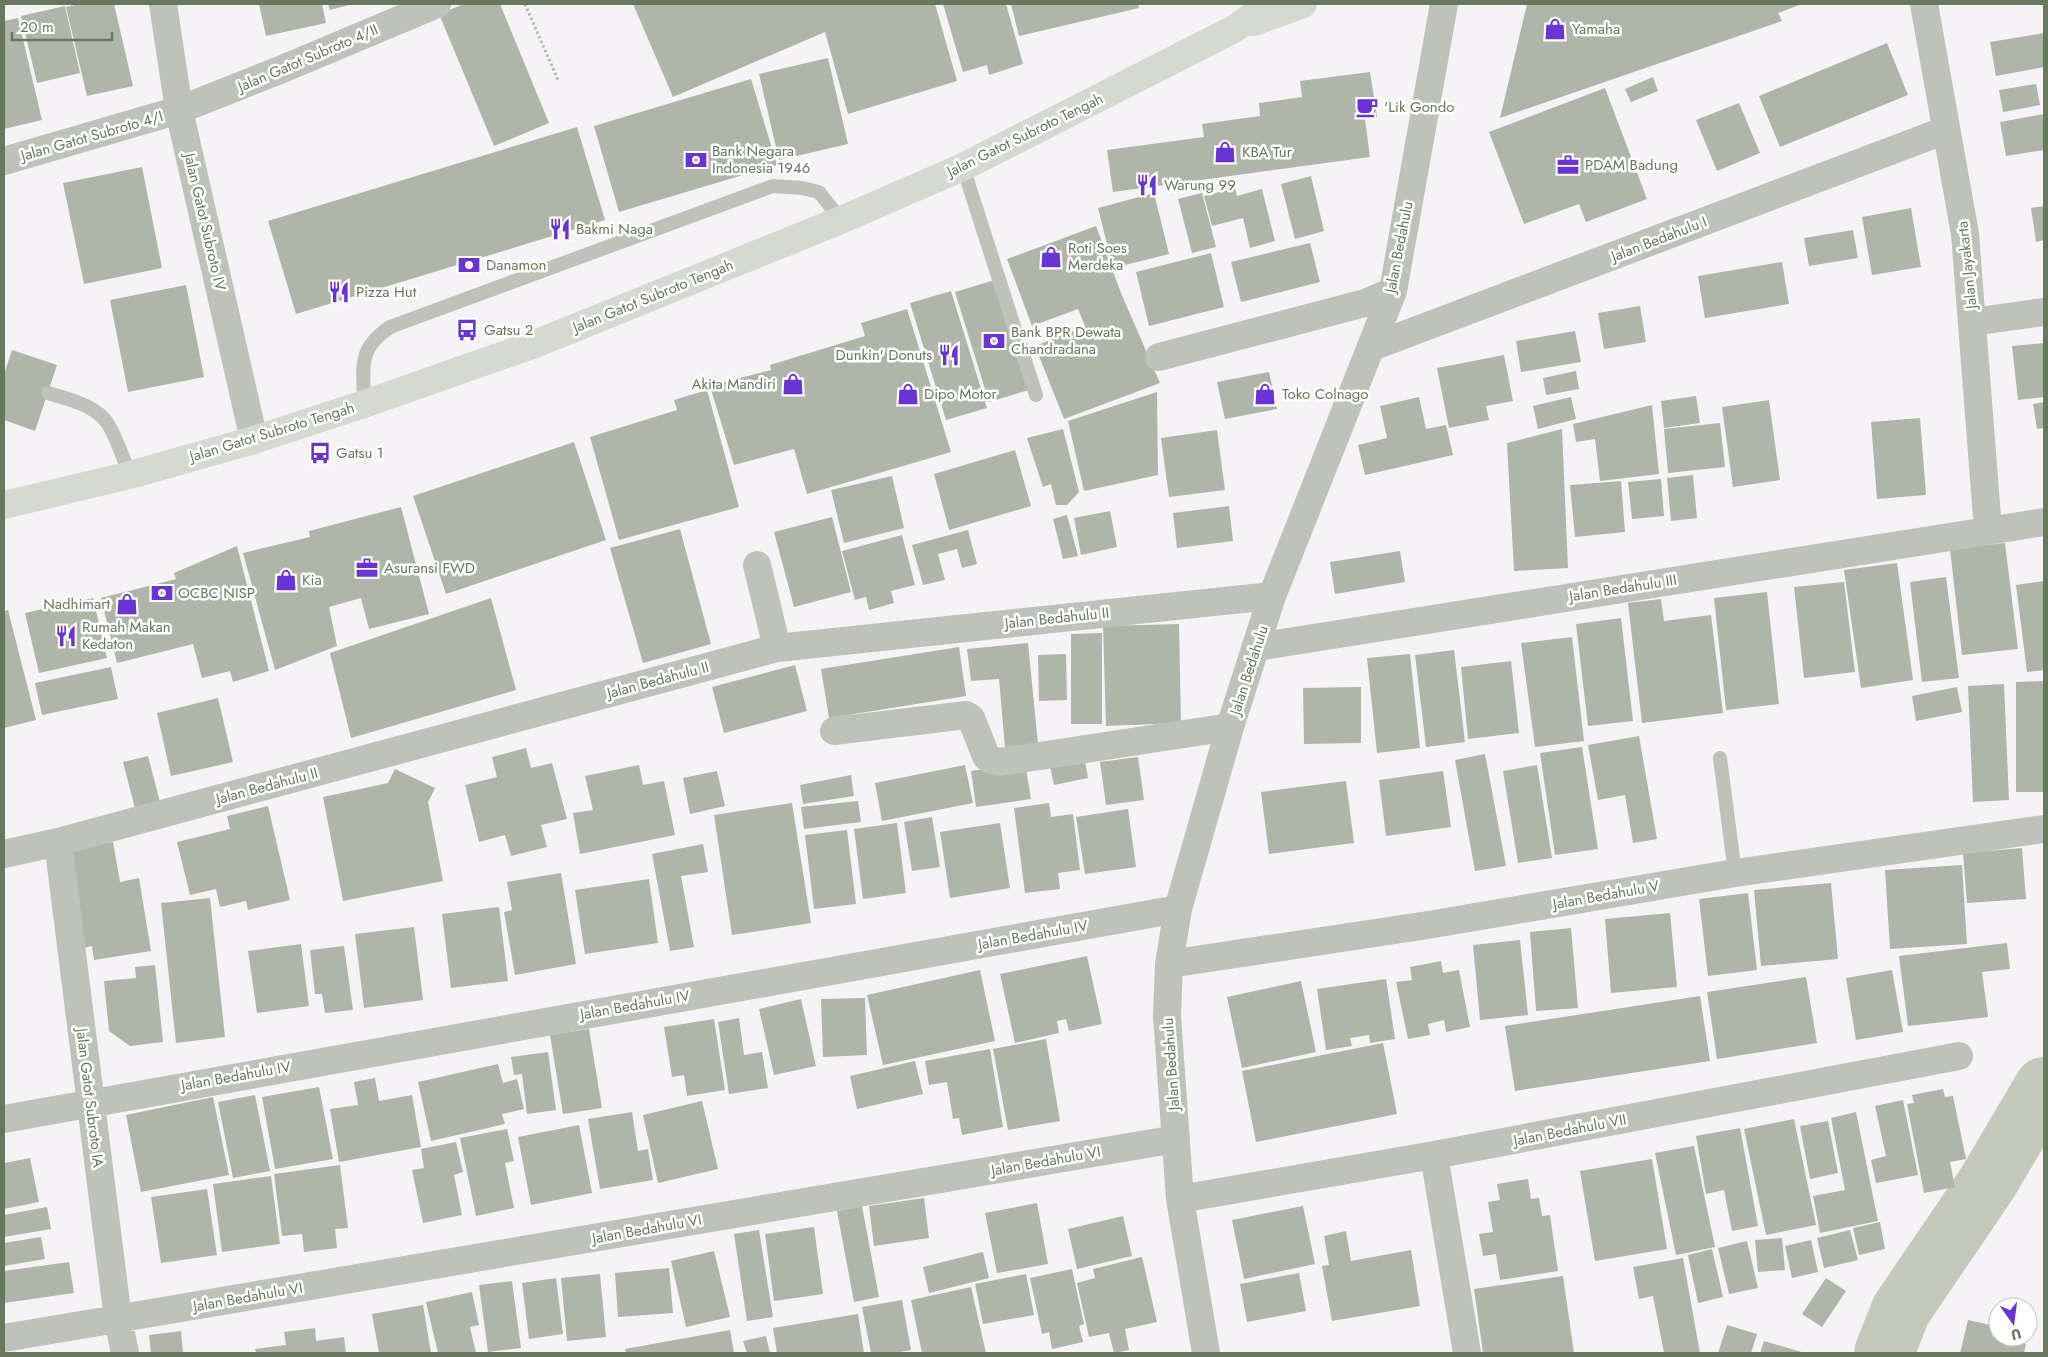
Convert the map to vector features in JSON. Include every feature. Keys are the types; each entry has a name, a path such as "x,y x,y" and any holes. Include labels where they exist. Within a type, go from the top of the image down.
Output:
{"highway":[{"name":"Jalan Gatot Subroto Tengah","path":"4,505 130,474 254,440 364,404 534,344 841,220 963,167 1234,29 1270,4"},
{"path":"1234,29 1303,4"}],"street":[{"name":"Jalan Gatot Subroto IV","path":"163,4 179,110 254,440"},
{"name":"Jalan Gatot Subroto 4/II","path":"179,110 437,4"},
{"name":"Jalan Bedahulu","path":"1206,1353 1180,1199 1167,1016 1169,964 1178,909 1230,727 1272,596 1372,347 1392,291 1444,4"},
{"name":"Jalan Jayakarta","path":"1929,6 1946,130 1965,234 1988,530"},
{"name":"Jalan Gatot Subroto 4/I","path":"4,161 179,110"},
{"name":"Jalan Bedahulu I","path":"1372,347 1946,130"},
{"path":"1159,357 1365,303 1392,291"},
{"path":"1972,322 2044,312"},
{"name":"Jalan Bedahulu III","path":"1257,647 2044,522"},
{"path":"757,565 777,648"},
{"name":"Jalan Bedahulu II","path":"4,854 58,842 777,648 1272,596"},
{"path":"834,731 966,715 971,718 986,756 990,760 1000,762 1230,727"},
{"name":"Jalan Bedahulu V","path":"1169,964 1428,925 1735,873 2044,829"},
{"name":"Jalan Gatot Subroto IA","path":"58,842 118,1319 125,1353"},
{"name":"Jalan Bedahulu IV","path":"4,1119 1178,909"},
{"name":"Jalan Bedahulu VII","path":"1180,1199 1434,1155 1959,1056"},
{"name":"Jalan Bedahulu VI","path":"4,1338 1176,1139"},
{"path":"1434,1155 1467,1353"}],"lane":[{"path":"963,167 1036,396"},
{"path":"364,404 364,356 373,340 390,327 773,186 802,188 818,192 841,220"},
{"path":"48,393 78,403 96,413 107,423 130,474"},
{"path":"1720,758 1735,873"}],"path":[{"path":"525,4 558,80"}],"building":[{"path":"80,4 114,4 133,86 87,96 66,7"},
{"path":"259,4 322,4 326,23 266,36"},
{"path":"328,4 353,4 330,10"},
{"path":"464,4 500,4 549,123 494,146 439,14"},
{"path":"633,4 935,4 957,81 848,114 825,32 673,97"},
{"path":"943,4 1006,4 1023,64 989,75 987,65 963,72"},
{"path":"1011,4 1138,4 1139,8 1019,36"},
{"path":"1527,4 1802,4 1778,13 1782,21 1500,118"},
{"path":"65,6 80,73 37,83 21,16"},
{"path":"18,18 42,120 4,129 4,21"},
{"path":"2044,33 2044,67 1996,76 1990,42"},
{"path":"1887,43 1908,95 1780,147 1759,96"},
{"path":"828,58 848,144 779,160 759,74"},
{"path":"1370,72 1377,117 1365,119 1370,157 1113,192 1107,150 1204,137 1202,124 1260,116 1259,103 1302,97 1300,81"},
{"path":"1653,77 1658,91 1631,102 1625,89"},
{"path":"751,79 777,165 619,212 594,126"},
{"path":"2036,84 2040,105 2003,112 1999,90"},
{"name":"PDAM Badung","path":"1605,88 1647,199 1586,222 1579,204 1524,224 1489,132"},
{"path":"1739,103 1760,153 1717,171 1696,120"},
{"path":"2044,114 2044,150 2006,156 2000,122"},
{"path":"577,127 605,220 296,314 268,221"},
{"path":"142,167 162,268 84,284 63,183"},
{"path":"1311,176 1324,231 1295,239 1281,184"},
{"path":"1235,188 1237,196 1262,189 1275,241 1250,248 1243,218 1212,226 1204,196"},
{"path":"1154,193 1169,254 1113,268 1098,208"},
{"path":"1202,193 1216,247 1192,253 1178,199"},
{"path":"2044,206 2044,240 2036,242 2031,208"},
{"path":"1911,208 1921,267 1872,275 1862,217"},
{"path":"1096,226 1121,293 1160,383 1064,419 1035,346 1085,326 1078,309 1032,326 1007,259"},
{"path":"1853,230 1858,258 1809,266 1804,238"},
{"path":"1310,243 1320,282 1241,302 1231,262"},
{"path":"1211,253 1224,307 1149,326 1136,272"},
{"path":"1782,262 1789,304 1705,318 1698,276"},
{"name":"Bank BPR Dewata Chandradana","path":"998,279 1032,389 989,402 955,292"},
{"path":"186,285 204,377 128,392 110,300"},
{"name":"Dunkin' Donuts","path":"951,291 987,408 946,420 910,303"},
{"path":"1640,306 1646,342 1604,349 1598,313"},
{"path":"907,309 951,452 807,494 794,449 734,465 710,386 771,370 770,365 865,336 861,323"},
{"path":"1575,331 1581,362 1521,372 1516,341"},
{"path":"2044,343 2044,397 2018,400 2012,346"},
{"path":"12,350 57,365 35,431 4,420 4,374"},
{"path":"1504,355 1513,401 1486,406 1489,420 1449,428 1437,368"},
{"path":"1576,371 1579,389 1546,395 1543,378"},
{"path":"1269,372 1277,409 1225,419 1217,382"},
{"path":"707,390 739,507 619,540 590,437 677,410 674,400"},
{"path":"1157,392 1158,475 1084,491 1068,421"},
{"path":"1696,396 1700,423 1664,428 1661,401"},
{"path":"1419,397 1426,429 1446,425 1453,455 1365,475 1358,445 1387,438 1380,406"},
{"path":"1571,397 1576,419 1538,429 1533,406"},
{"path":"1769,400 1780,480 1733,487 1722,407"},
{"path":"2044,402 2044,428 2037,429 2033,404"},
{"path":"1652,405 1659,474 1600,481 1595,439 1576,442 1573,424"},
{"path":"1920,418 1926,495 1877,499 1871,422"},
{"path":"1720,423 1725,467 1668,473 1664,429"},
{"path":"1063,429 1079,492 1067,505 1056,505 1051,484 1043,487 1027,438"},
{"path":"1562,429 1568,568 1514,571 1507,443"},
{"path":"1217,430 1225,490 1169,497 1161,438"},
{"path":"574,442 606,540 446,594 413,496"},
{"path":"1015,450 1031,506 949,530 934,474"},
{"path":"1693,475 1697,518 1671,521 1667,478"},
{"path":"892,476 904,528 844,543 831,490"},
{"path":"1661,479 1664,516 1632,519 1628,482"},
{"path":"1621,481 1625,532 1575,537 1570,485"},
{"path":"1229,506 1233,541 1177,548 1173,513"},
{"path":"401,507 429,614 369,629 361,598 329,607 337,646 275,670 243,553 310,537 309,531"},
{"path":"1110,511 1117,547 1081,555 1074,518"},
{"path":"1067,515 1078,556 1063,559 1053,519"},
{"path":"832,517 851,592 794,607 774,532"},
{"path":"680,529 711,644 643,663 610,548"},
{"path":"968,530 977,564 962,568 957,549 938,554 945,580 923,585 912,545"},
{"path":"902,535 915,585 891,591 894,603 869,610 866,597 855,600 842,551"},
{"path":"2005,543 2018,649 1962,655 1950,549"},
{"path":"237,546 269,671 233,682 230,671 202,678 193,644 117,663 101,598 176,579 174,573"},
{"path":"1400,551 1405,582 1335,594 1330,562"},
{"path":"1897,563 1913,680 1861,688 1844,570"},
{"path":"1946,577 1959,678 1922,682 1910,582"},
{"path":"2044,581 2044,670 2027,672 2016,585"},
{"path":"1844,582 1855,672 1804,678 1794,587"},
{"path":"1767,592 1779,704 1726,710 1714,598"},
{"name":"Rumah Makan Kedaton","path":"93,598 107,658 39,673 25,613"},
{"path":"491,598 516,690 351,738 330,653"},
{"path":"1661,599 1664,621 1711,615 1723,713 1642,723 1628,603"},
{"path":"8,610 36,720 4,728 4,611"},
{"path":"1621,618 1633,721 1588,726 1576,624"},
{"path":"1179,624 1181,723 1106,726 1103,626"},
{"path":"1102,633 1102,724 1071,724 1071,634"},
{"path":"1572,637 1584,741 1535,747 1521,643"},
{"path":"1028,643 1038,744 1005,747 999,679 971,681 967,649"},
{"path":"959,647 966,696 829,718 821,669"},
{"path":"1454,650 1465,742 1426,747 1415,655"},
{"path":"1066,654 1067,700 1039,701 1038,655"},
{"path":"1410,654 1420,748 1377,753 1367,658"},
{"path":"1511,661 1519,733 1468,739 1461,667"},
{"path":"795,665 807,711 724,733 712,687"},
{"path":"111,667 118,699 42,715 35,683"},
{"path":"2044,681 2044,792 2016,792 2016,682"},
{"path":"2004,684 2009,800 1973,802 1968,686"},
{"path":"1361,687 1361,743 1304,744 1303,688"},
{"path":"1957,687 1962,712 1916,721 1912,696"},
{"path":"218,698 233,762 171,776 157,713"},
{"path":"1639,736 1657,839 1633,843 1625,795 1598,800 1588,745"},
{"path":"1582,747 1598,849 1555,855 1540,753"},
{"path":"526,748 531,768 552,763 567,819 541,825 547,847 511,856 505,835 479,842 465,785 497,777 492,757"},
{"path":"1485,754 1506,866 1475,871 1455,760"},
{"path":"148,756 161,806 136,812 123,762"},
{"path":"1138,757 1144,800 1106,805 1100,762"},
{"path":"1085,760 1088,778 1054,785 1050,767"},
{"path":"1025,763 1031,799 976,807 971,771"},
{"path":"639,765 643,785 664,781 675,835 580,854 573,813 593,810 585,776"},
{"path":"965,765 973,803 882,821 875,783"},
{"path":"1537,765 1552,858 1518,863 1503,771"},
{"path":"395,769 435,788 428,802 443,881 343,901 323,797 388,783"},
{"path":"717,771 725,806 690,814 683,778"},
{"path":"1443,771 1451,827 1386,836 1379,780"},
{"path":"851,775 854,796 803,804 800,785"},
{"path":"1346,781 1354,843 1269,854 1261,792"},
{"path":"858,801 861,822 804,829 801,807"},
{"path":"792,803 811,923 732,935 714,815"},
{"path":"1049,803 1051,817 1073,814 1080,870 1058,873 1060,889 1025,893 1014,808"},
{"path":"268,806 290,900 248,910 246,901 220,907 216,889 190,895 177,842 230,829 227,816"},
{"path":"1128,809 1136,867 1085,874 1076,817"},
{"path":"932,817 940,867 912,871 904,822"},
{"path":"897,823 906,893 863,899 854,829"},
{"path":"1000,823 1010,888 950,898 940,832"},
{"path":"847,830 856,904 814,909 805,835"},
{"path":"113,842 120,882 139,878 151,951 94,960 92,946 83,948 67,849"},
{"path":"703,844 708,872 681,876 694,947 670,951 652,854"},
{"path":"2022,848 2026,899 1967,903 1963,853"},
{"path":"1962,865 1967,944 1890,949 1885,870"},
{"path":"561,873 576,964 515,975 504,912 512,910 507,882"},
{"path":"649,879 658,943 585,954 575,890"},
{"path":"1831,883 1838,959 1761,966 1754,890"},
{"path":"1748,893 1757,970 1708,976 1699,899"},
{"path":"210,898 225,1037 176,1043 161,903"},
{"path":"499,907 508,981 451,988 442,914"},
{"path":"1670,913 1677,987 1611,993 1605,919"},
{"path":"414,927 423,1000 364,1008 355,934"},
{"path":"1571,928 1578,1008 1536,1011 1530,932"},
{"path":"1520,940 1528,1015 1480,1020 1473,945"},
{"path":"2007,943 2010,969 1982,972 1988,1017 1908,1026 1899,956"},
{"path":"301,944 309,1006 257,1013 248,951"},
{"path":"344,946 353,1010 325,1013 322,994 315,994 310,950"},
{"path":"1087,956 1102,1024 1069,1031 1066,1019 1057,1021 1059,1033 1015,1043 1000,974"},
{"path":"1441,961 1443,973 1459,970 1470,1027 1446,1032 1444,1020 1428,1024 1430,1035 1408,1039 1396,982 1412,980 1410,967"},
{"path":"155,965 163,1042 130,1046 109,1031 104,981 136,978 135,967"},
{"path":"980,970 995,1041 883,1065 867,995"},
{"path":"1892,970 1903,1032 1856,1040 1846,978"},
{"path":"1806,977 1817,1043 1717,1059 1707,992"},
{"path":"1386,979 1395,1039 1370,1043 1369,1035 1350,1038 1352,1046 1326,1050 1317,989"},
{"path":"1301,981 1316,1052 1242,1068 1227,997"},
{"path":"1700,996 1710,1061 1515,1091 1505,1026"},
{"path":"865,998 867,1055 823,1057 821,999"},
{"path":"801,999 816,1066 774,1075 759,1009"},
{"path":"739,1018 744,1055 762,1052 768,1088 729,1094 718,1022"},
{"path":"714,1019 725,1090 687,1096 684,1075 672,1077 664,1027"},
{"path":"589,1029 602,1108 563,1114 550,1035"},
{"path":"1046,1039 1060,1121 1008,1130 993,1049"},
{"path":"1383,1043 1397,1114 1256,1142 1242,1071"},
{"path":"990,1049 1003,1127 962,1135 959,1118 953,1119 947,1082 929,1085 925,1061"},
{"path":"548,1052 556,1110 527,1114 522,1074 514,1075 511,1057"},
{"path":"915,1061 923,1094 857,1109 850,1076"},
{"path":"498,1064 503,1083 517,1079 524,1109 502,1114 505,1124 431,1141 418,1082"},
{"path":"375,1078 379,1101 412,1095 421,1147 339,1162 330,1109 358,1105 354,1082"},
{"path":"319,1087 333,1159 275,1169 262,1097"},
{"path":"1943,1089 1945,1097 1953,1096 1966,1159 1950,1162 1955,1187 1924,1193 1907,1104 1914,1103 1912,1095"},
{"path":"255,1095 270,1171 233,1178 218,1102"},
{"path":"213,1097 229,1175 141,1192 126,1115"},
{"path":"1903,1100 1918,1175 1876,1183 1871,1160 1886,1156 1875,1106"},
{"path":"702,1101 718,1169 658,1183 643,1115"},
{"path":"632,1112 638,1151 648,1149 653,1180 600,1189 588,1119"},
{"path":"1856,1112 1878,1221 1820,1233 1813,1196 1845,1190 1831,1118"},
{"path":"1794,1119 1816,1225 1766,1235 1744,1129"},
{"path":"1828,1121 1838,1173 1810,1179 1800,1126"},
{"path":"579,1125 592,1193 531,1205 518,1137"},
{"path":"1740,1128 1758,1226 1732,1231 1724,1190 1706,1194 1696,1136"},
{"path":"507,1129 514,1161 505,1163 514,1208 476,1216 460,1138"},
{"path":"456,1142 463,1172 454,1175 462,1215 423,1223 412,1170 424,1168 421,1149"},
{"path":"1694,1146 1715,1247 1676,1255 1655,1153"},
{"path":"30,1158 39,1202 4,1209 4,1163"},
{"path":"1652,1159 1667,1249 1595,1261 1580,1171"},
{"path":"340,1165 348,1228 335,1229 337,1248 304,1252 302,1234 282,1236 274,1174"},
{"path":"271,1176 280,1244 222,1252 213,1184"},
{"path":"1528,1179 1531,1199 1539,1198 1542,1216 1550,1215 1558,1271 1500,1280 1496,1254 1483,1256 1479,1234 1493,1232 1488,1202 1500,1200 1497,1184"},
{"path":"207,1189 217,1255 161,1263 151,1197"},
{"path":"924,1198 929,1238 874,1246 869,1206"},
{"path":"1037,1203 1048,1264 997,1273 985,1213"},
{"path":"862,1206 879,1297 854,1302 837,1211"},
{"path":"1303,1206 1315,1264 1244,1279 1232,1220"},
{"path":"47,1207 51,1229 4,1237 4,1215"},
{"path":"1123,1216 1132,1256 1077,1269 1068,1229"},
{"path":"1880,1222 1885,1249 1859,1255 1853,1228"},
{"path":"814,1227 823,1294 774,1301 765,1234"},
{"path":"759,1230 773,1317 747,1321 734,1234"},
{"path":"1850,1230 1858,1260 1824,1268 1817,1238"},
{"path":"1346,1231 1351,1261 1411,1250 1420,1306 1332,1321 1322,1266 1329,1265 1324,1236"},
{"path":"41,1237 45,1259 4,1266 4,1243"},
{"path":"1782,1238 1785,1270 1758,1272 1755,1240"},
{"path":"1811,1240 1818,1272 1792,1278 1785,1246"},
{"path":"1747,1241 1758,1288 1729,1294 1718,1248"},
{"path":"1712,1249 1723,1297 1698,1303 1688,1255"},
{"path":"714,1251 730,1317 686,1327 671,1261"},
{"path":"983,1252 989,1278 929,1293 923,1267"},
{"path":"1142,1257 1157,1322 1125,1329 1129,1350 1114,1353 1109,1333 1089,1337 1077,1283 1095,1278 1093,1269"},
{"path":"1683,1258 1700,1353 1664,1353 1653,1296 1639,1299 1633,1267"},
{"path":"69,1262 74,1293 4,1303 4,1271"},
{"path":"669,1268 673,1313 618,1317 615,1273"},
{"path":"1072,1269 1084,1324 1079,1326 1083,1342 1052,1349 1049,1332 1042,1334 1030,1278"},
{"path":"1299,1273 1306,1311 1247,1322 1240,1284"},
{"path":"600,1274 606,1337 567,1341 561,1278"},
{"path":"1026,1274 1034,1315 983,1324 975,1284"},
{"path":"1563,1276 1574,1353 1483,1353 1474,1289"},
{"path":"556,1278 563,1334 529,1339 522,1283"},
{"path":"1826,1278 1846,1291 1822,1327 1802,1314"},
{"path":"512,1281 521,1348 488,1352 479,1285"},
{"path":"971,1287 986,1353 922,1353 911,1300"},
{"path":"472,1292 479,1325 470,1327 476,1353 438,1353 426,1302"},
{"path":"902,1300 911,1350 894,1353 871,1353 862,1307"},
{"path":"423,1305 431,1353 379,1353 372,1314"},
{"path":"858,1314 864,1353 777,1353 773,1328"},
{"path":"1968,1320 1988,1324 1988,1347 2025,1347 2024,1353 1960,1353"},
{"path":"1727,1325 1757,1334 1751,1353 1718,1353"},
{"path":"315,1328 316,1341 344,1337 346,1353 256,1353 255,1349 286,1345 284,1332"},
{"path":"730,1330 734,1353 626,1353 625,1349"},
{"path":"181,1331 183,1353 151,1353 149,1335"},
{"path":"766,1336 770,1353 747,1353 743,1341"},
{"path":"1764,1341 1805,1353 1760,1353"}],"waterway":[{"path":"1884,1353 1901,1310 1988,1182 2044,1087"}],"place":[{"name":"Yamaha","path":"1555,29"},
{"name":"'Lik Gondo","path":"1367,107"},
{"name":"KBA Tur","path":"1225,152"},
{"name":"Bank Negara Indonesia 1946","path":"696,160"},
{"name":"PDAM Badung","path":"1568,165"},
{"name":"Warung 99","path":"1147,185"},
{"name":"Bakmi Naga","path":"560,229"},
{"name":"Roti Soes Merdeka","path":"1051,257"},
{"name":"Danamon","path":"469,265"},
{"name":"Pizza Hut","path":"339,292"},
{"name":"Gatsu 2","path":"467,330"},
{"name":"Bank BPR Dewata Chandradana","path":"994,341"},
{"name":"Dunkin' Donuts","path":"949,355"},
{"name":"Akita Mandiri","path":"793,384"},
{"name":"Dipo Motor","path":"908,394"},
{"name":"Toko Colnago","path":"1265,394"},
{"name":"Gatsu 1","path":"320,453"},
{"name":"Asuransi FWD","path":"367,568"},
{"name":"Kia","path":"286,580"},
{"name":"OCBC NISP","path":"162,593"},
{"name":"Nadhimart","path":"127,604"},
{"name":"Rumah Makan Kedaton","path":"66,636"}]}
